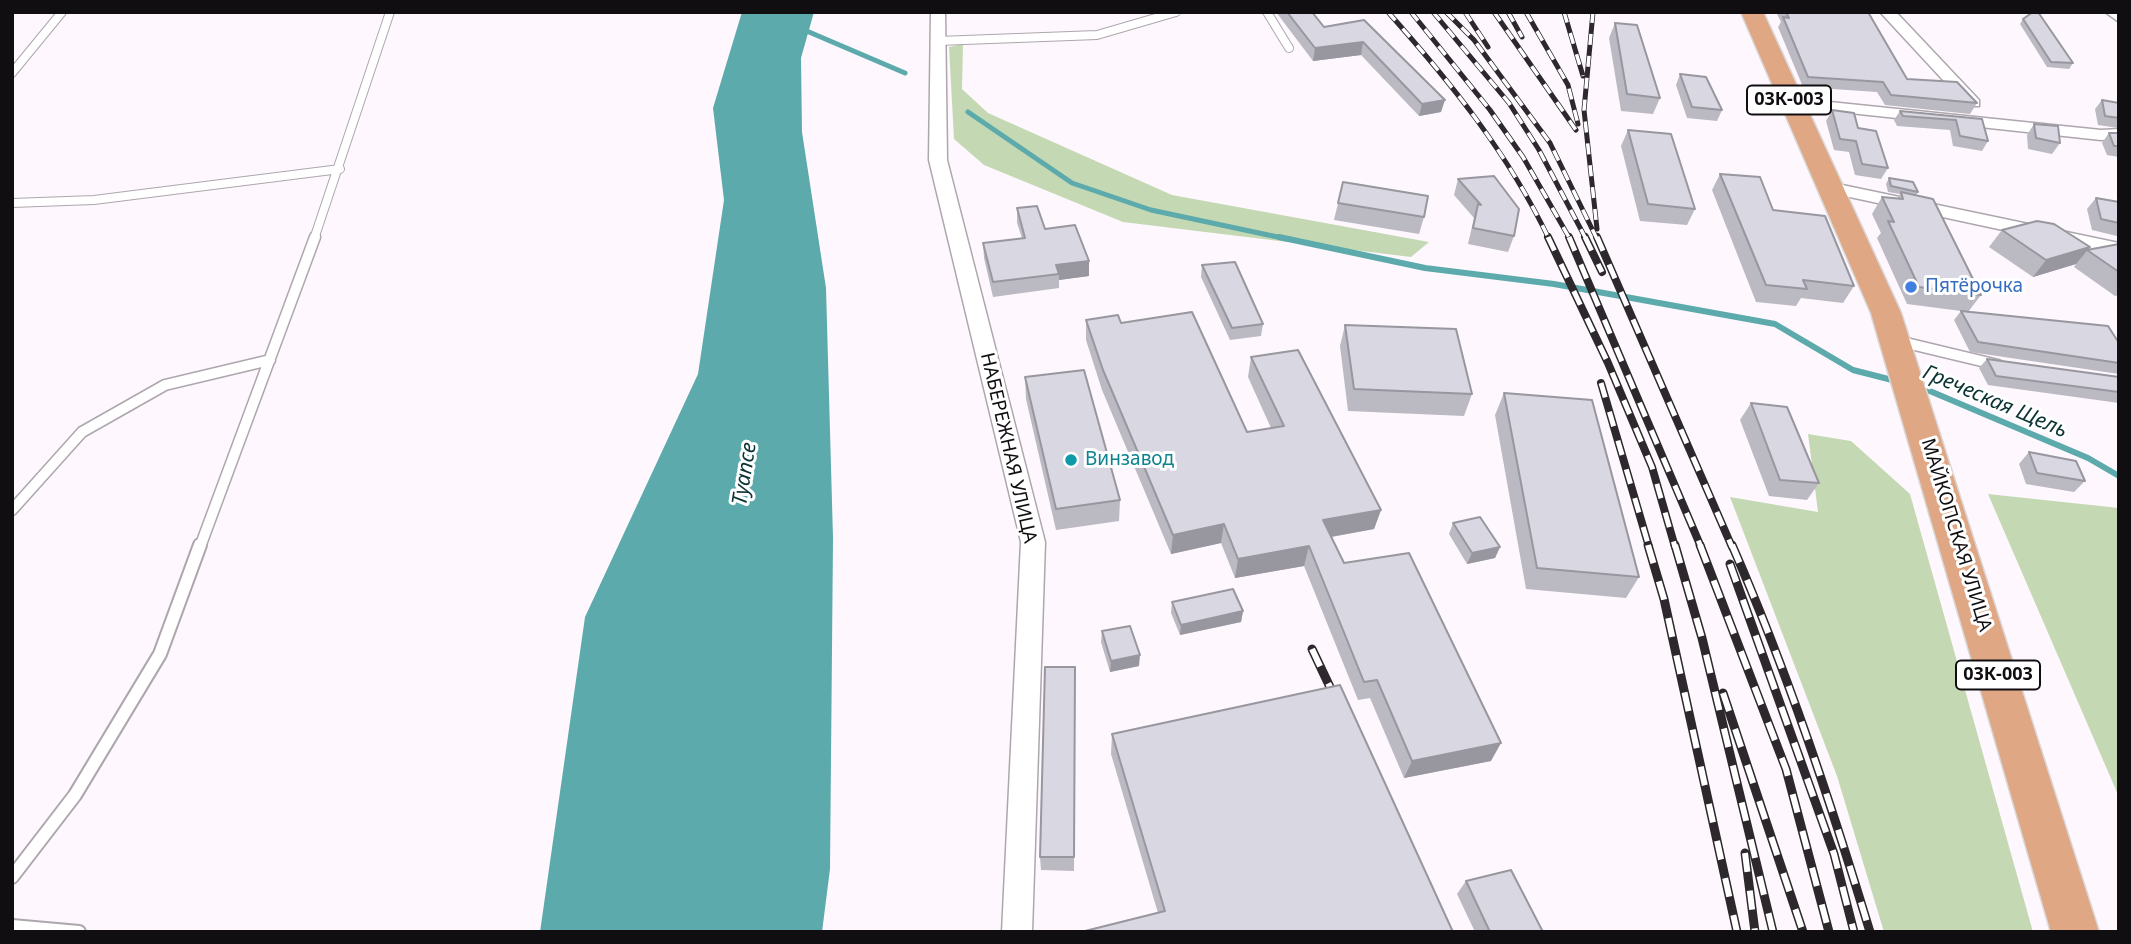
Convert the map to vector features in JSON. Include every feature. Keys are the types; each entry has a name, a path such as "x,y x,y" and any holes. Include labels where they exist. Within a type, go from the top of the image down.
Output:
{"main road":[{"name":"03К-003","path":"1752,12 1828,187"},
{"name":"МАЙКОПСКАЯ УЛИЦА","path":"1828,187 1886,313 2074,932"}],"street":[{"name":"НАБЕРЕЖНАЯ УЛИЦА","path":"938,12 938,160 1033,542 1017,932"},
{"path":"1886,12 1916,39 1992,124"},
{"path":"2112,12 2119,18"},
{"path":"1791,103 2119,134"},
{"path":"1828,187 2119,249"}],"lane":[{"path":"12,73 62,12"},
{"path":"12,877 75,795 160,654 340,169 390,12"},
{"path":"938,41 1097,35 1176,12"},
{"path":"1267,12 1289,48"},
{"path":"12,203 94,200 340,169"},
{"path":"1899,354 2006,366"},
{"path":"12,510 82,432 165,386 270,360"},
{"path":"12,926 79,932"}],"green space":[{"path":"963,44 962,89 988,113 1172,195 1429,242 1411,257 1123,222 984,165 954,139 949,47"},
{"path":"1808,434 1851,441 1910,494 2033,932 1884,932 1837,776 1730,497 1818,512"},
{"path":"1988,494 2119,508 2119,797"}],"water":[{"name":"Туапсе","path":"742,12 814,12 801,58 802,132 826,288 833,538 830,869 822,932 540,932 585,617 698,374 724,200 713,108"}],"building":[{"path":"1287,12 1312,12 1324,27 1364,20 1445,100 1422,104 1363,42 1315,48"},
{"path":"1786,12 1868,12 1907,79 1957,82 1977,103 1891,95 1883,82 1808,77 1783,17 1789,18"},
{"path":"2033,12 2038,12 2073,63 2051,62 2023,19"},
{"path":"1615,23 1637,25 1660,98 1627,94"},
{"path":"1680,74 1706,77 1722,110 1692,107"},
{"path":"2102,100 2119,103 2119,118 2105,116"},
{"path":"1832,110 1854,113 1858,128 1876,131 1888,168 1862,164 1856,141 1840,139"},
{"path":"1900,111 1982,119 1988,141 1960,136 1956,120 1903,116"},
{"path":"2034,124 2058,126 2060,143 2036,138"},
{"path":"1628,130 1671,134 1695,209 1648,204"},
{"path":"2109,133 2119,133 2119,146 2114,146"},
{"path":"1720,174 1760,177 1773,210 1825,216 1854,286 1803,280 1807,289 1766,285"},
{"path":"1494,176 1519,209 1514,236 1473,228 1478,204 1481,205 1458,179"},
{"path":"1889,178 1913,182 1918,192 1891,186"},
{"path":"1343,182 1428,196 1424,217 1338,203"},
{"path":"1901,192 1933,199 1981,295 1919,287 1888,221 1894,222 1882,197 1903,199"},
{"path":"2096,198 2119,202 2119,223 2101,219"},
{"path":"1037,206 1045,229 1075,225 1089,261 1056,265 1059,274 993,282 983,243 1025,238 1017,208"},
{"path":"2037,221 2054,224 2090,247 2046,260 2002,230"},
{"path":"2119,244 2119,272 2087,250"},
{"path":"1235,262 1263,324 1232,328 1202,265"},
{"path":"1961,311 2108,326 2119,343 2119,363 1978,342"},
{"path":"1192,312 1247,432 1284,426 1251,357 1298,350 1381,510 1323,520 1344,563 1409,553 1501,743 1412,761 1377,680 1364,682 1309,546 1238,559 1224,524 1173,535 1103,370 1086,320 1118,315 1121,323"},
{"path":"1345,325 1456,329 1472,394 1354,389"},
{"path":"1987,359 2119,377 2119,392 1996,376"},
{"name":"Винзавод","path":"1084,370 1120,500 1056,509 1025,377"},
{"path":"1504,393 1592,400 1639,577 1537,568"},
{"path":"1751,403 1787,407 1819,483 1780,480"},
{"path":"2029,452 2076,461 2085,481 2037,473"},
{"path":"1480,517 1500,547 1472,553 1453,523"},
{"path":"1233,589 1243,611 1181,625 1172,602"},
{"path":"1130,626 1140,655 1111,661 1102,631"},
{"path":"1045,667 1075,667 1074,857 1040,857"},
{"path":"1340,685 1453,932 1081,932 1165,911 1112,734"},
{"path":"1511,870 1543,932 1490,932 1466,881"}],"waterway":[{"path":"802,29 905,73"},
{"path":"968,112 1072,183 1151,210 1287,239"},
{"path":"1279,237 1425,268 1554,284 1775,324 1853,370 1900,382"},
{"name":"Греческая Щель","path":"1918,386 2088,458 2119,476"}],"railway":[{"path":"1388,12 1434,65 1497,148 1548,237"},
{"path":"1411,12 1490,110 1523,157 1569,238"},
{"path":"1433,12 1509,103 1539,150 1586,238"},
{"path":"1446,12 1474,40 1550,143 1597,239"},
{"path":"1465,12 1488,47"},
{"path":"1494,12 1576,130"},
{"path":"1508,12 1522,37"},
{"path":"1526,12 1568,85 1578,124"},
{"path":"1564,12 1583,76"},
{"path":"1593,12 1584,110 1597,229"},
{"path":"1548,237 1608,363 1652,467 1675,547"},
{"path":"1597,237 1732,547"},
{"path":"1569,238 1701,547"},
{"path":"1586,238 1602,272"},
{"path":"1601,383 1649,547"},
{"path":"1648,545 1664,599 1737,932"},
{"path":"1675,545 1702,638 1773,932"},
{"path":"1700,545 1786,769 1829,932"},
{"path":"1732,545 1807,736 1870,932"},
{"path":"1730,564 1834,854 1854,932"},
{"path":"1312,649 1338,704"},
{"path":"1723,693 1803,932"},
{"path":"1745,853 1755,932"}],"place":[{"name":"Пятёрочка","path":"1911,287"},
{"name":"Винзавод","path":"1071,460"}]}
